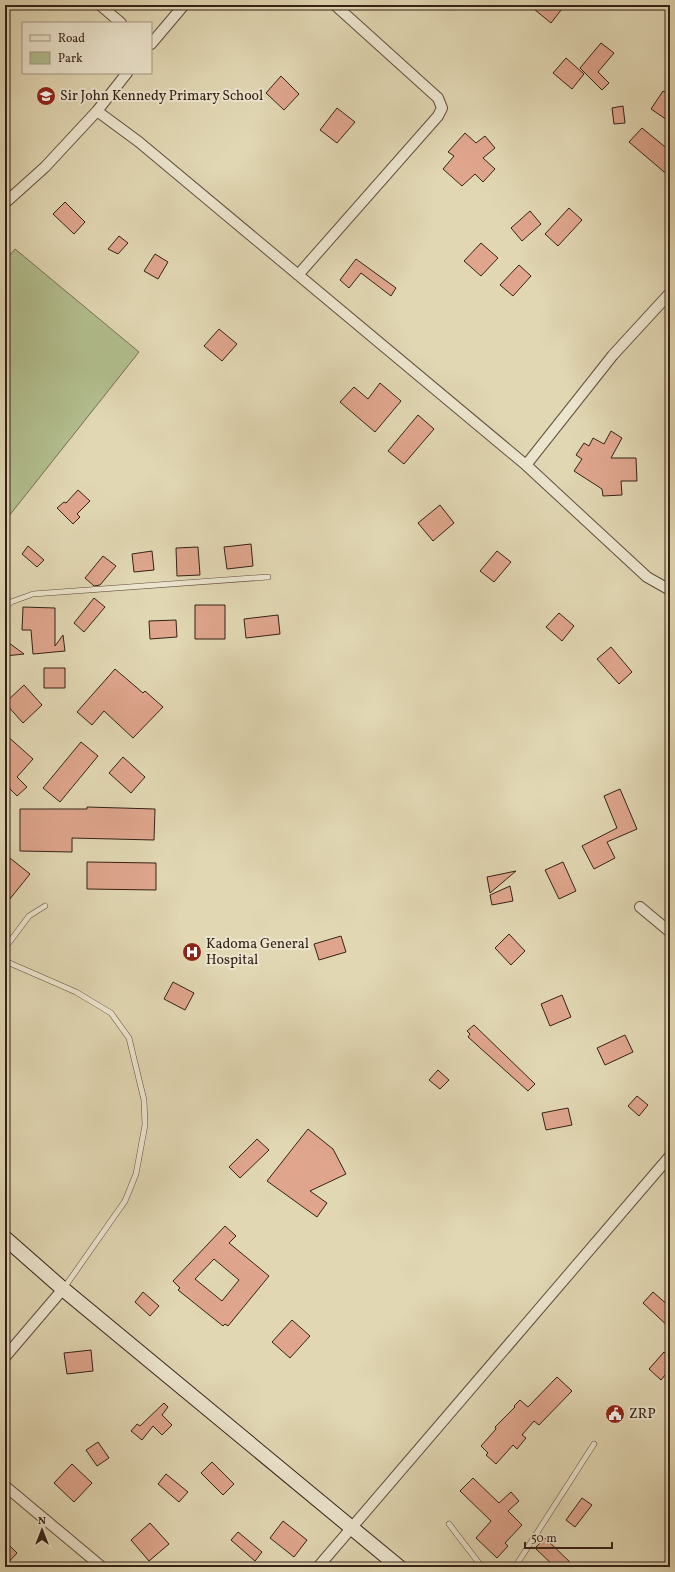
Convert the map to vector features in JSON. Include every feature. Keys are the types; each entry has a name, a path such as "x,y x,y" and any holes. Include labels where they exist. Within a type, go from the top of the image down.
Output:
{"main road":[{"path":"5,1238 63,1289 399,1567"}],"street":[{"path":"100,5 120,22"},
{"path":"152,43 184,5"},
{"path":"298,275 438,116 442,108 438,98 335,5"},
{"path":"5,204 44,167 96,111 127,74"},
{"path":"96,111 139,142 526,465 647,577 670,590"},
{"path":"526,465 613,355 670,293"},
{"path":"640,907 670,932"},
{"path":"318,1567 670,1156"},
{"path":"5,1357 63,1289"},
{"path":"5,1486 102,1567"}],"lane":[{"path":"5,607 11,602 32,594 268,577"},
{"path":"5,948 29,916 45,906"},
{"path":"5,961 76,992 111,1013 129,1038 144,1100 145,1125 136,1174 125,1201 63,1289"},
{"path":"515,1567 594,1444"},
{"path":"449,1524 482,1567"}],"green space":[{"path":"15,249 139,352 5,521 5,261"}],"building":[{"path":"529,5 565,5 551,23"},
{"path":"601,43 614,53 598,72 609,83 602,90 580,68"},
{"path":"566,58 584,74 572,89 553,73"},
{"path":"281,76 299,94 284,110 266,93"},
{"path":"663,91 670,96 670,122 651,109"},
{"path":"623,106 625,123 614,124 612,108"},
{"path":"337,108 355,122 337,143 320,130"},
{"path":"642,128 670,151 670,177 629,142"},
{"path":"465,133 476,143 485,136 495,148 483,158 495,169 483,182 475,174 462,186 443,169 454,156 448,152"},
{"path":"65,202 85,222 74,234 53,214"},
{"path":"569,208 582,220 558,246 545,234"},
{"path":"530,211 541,224 522,241 511,228"},
{"path":"119,236 128,243 118,254 108,249"},
{"path":"481,243 498,258 481,276 464,261"},
{"path":"155,254 168,262 158,279 144,271"},
{"path":"356,259 396,288 391,296 361,273 349,288 340,280"},
{"path":"519,265 531,276 513,296 500,285"},
{"path":"219,329 237,344 222,361 204,346"},
{"path":"380,383 401,401 375,432 340,402 354,387 368,399"},
{"path":"418,415 434,429 404,464 388,451"},
{"path":"611,431 622,438 611,458 636,458 637,481 621,481 622,495 603,496 602,489 574,471 582,459 576,455 584,443 589,446 593,438 604,444"},
{"path":"78,490 90,501 77,514 80,517 73,524 57,508 64,502 66,503"},
{"path":"440,505 454,523 433,541 418,523"},
{"path":"251,544 253,566 227,569 224,547"},
{"path":"28,546 44,560 37,567 22,554"},
{"path":"198,547 200,575 177,576 176,548"},
{"path":"152,551 154,570 134,572 132,554"},
{"path":"497,551 511,562 494,582 480,571"},
{"path":"103,556 116,566 100,585 94,586 85,578"},
{"path":"94,598 105,607 84,632 74,623"},
{"path":"195,605 225,605 225,639 195,639"},
{"path":"23,607 55,608 55,646 63,635 65,651 33,654 31,630 22,630"},
{"path":"559,613 574,626 562,641 546,627"},
{"path":"278,615 280,634 246,638 244,619"},
{"path":"176,620 177,637 150,639 149,621"},
{"path":"5,640 24,654 5,656"},
{"path":"611,647 632,672 619,684 597,659"},
{"path":"44,668 65,668 65,688 44,688"},
{"path":"115,669 143,693 145,691 163,707 133,738 104,711 92,725 77,712"},
{"path":"24,685 42,705 23,723 5,703"},
{"path":"5,734 33,759 17,777 27,787 17,796 5,784"},
{"path":"81,742 98,756 60,802 43,788"},
{"path":"123,757 145,777 131,793 109,773"},
{"path":"620,789 637,829 607,842 615,858 594,869 582,846 617,828 604,796"},
{"path":"87,807 155,809 154,840 72,838 72,852 20,851 20,809 87,809"},
{"path":"5,854 30,874 5,905"},
{"path":"87,862 156,863 156,890 87,889"},
{"path":"563,862 576,891 559,899 545,870"},
{"path":"516,871 490,893 487,877"},
{"path":"510,886 513,901 492,905 490,895"},
{"path":"509,934 525,951 511,965 495,948"},
{"path":"341,936 346,952 319,960 314,944"},
{"path":"173,982 194,993 185,1010 164,999"},
{"path":"562,995 571,1017 550,1026 541,1004"},
{"path":"474,1025 535,1084 528,1091 468,1037 470,1034 467,1031"},
{"path":"625,1035 633,1052 605,1065 597,1048"},
{"path":"438,1070 449,1080 440,1089 429,1080"},
{"path":"637,1096 648,1105 639,1116 628,1106"},
{"path":"568,1108 572,1125 546,1130 542,1113"},
{"path":"308,1129 333,1149 346,1174 310,1191 327,1203 317,1217 267,1181"},
{"path":"257,1139 269,1150 240,1178 229,1167"},
{"path":"225,1226 236,1236 229,1243 269,1276 228,1326 225,1324 223,1326 178,1290 180,1288 173,1281","holes":["214,1259 239,1280 222,1301 195,1279"]},
{"path":"143,1292 159,1306 150,1316 135,1302"},
{"path":"653,1292 670,1307 670,1328 643,1303"},
{"path":"292,1320 310,1336 290,1358 272,1342"},
{"path":"91,1350 93,1371 67,1374 64,1353"},
{"path":"664,1352 670,1358 670,1369 661,1380 649,1369"},
{"path":"557,1377 572,1391 539,1425 534,1421 522,1435 526,1438 517,1449 513,1445 496,1464 486,1455 488,1453 481,1446 496,1429 495,1427 520,1400 528,1407"},
{"path":"164,1403 168,1407 162,1415 172,1425 162,1435 153,1426 142,1440 131,1431 137,1424 140,1426"},
{"path":"98,1442 109,1458 97,1466 86,1450"},
{"path":"212,1462 234,1484 223,1495 201,1473"},
{"path":"72,1464 92,1483 74,1502 54,1483"},
{"path":"166,1474 188,1492 179,1502 158,1484"},
{"path":"473,1478 499,1503 511,1492 519,1501 508,1511 522,1525 505,1543 508,1546 497,1558 476,1538 491,1521 460,1491"},
{"path":"582,1498 592,1505 575,1527 566,1520"},
{"path":"283,1521 307,1540 294,1557 270,1538"},
{"path":"150,1523 169,1544 149,1561 131,1540"},
{"path":"238,1532 262,1552 255,1561 231,1540"},
{"path":"545,1538 575,1567 555,1567 535,1548"},
{"path":"5,1541 17,1553 5,1566"}],"place":[{"name":"Sir John Kennedy Primary School","path":"46,96"},
{"name":"Kadoma General Hospital","path":"192,952"},
{"name":"ZRP","path":"615,1414"}]}
